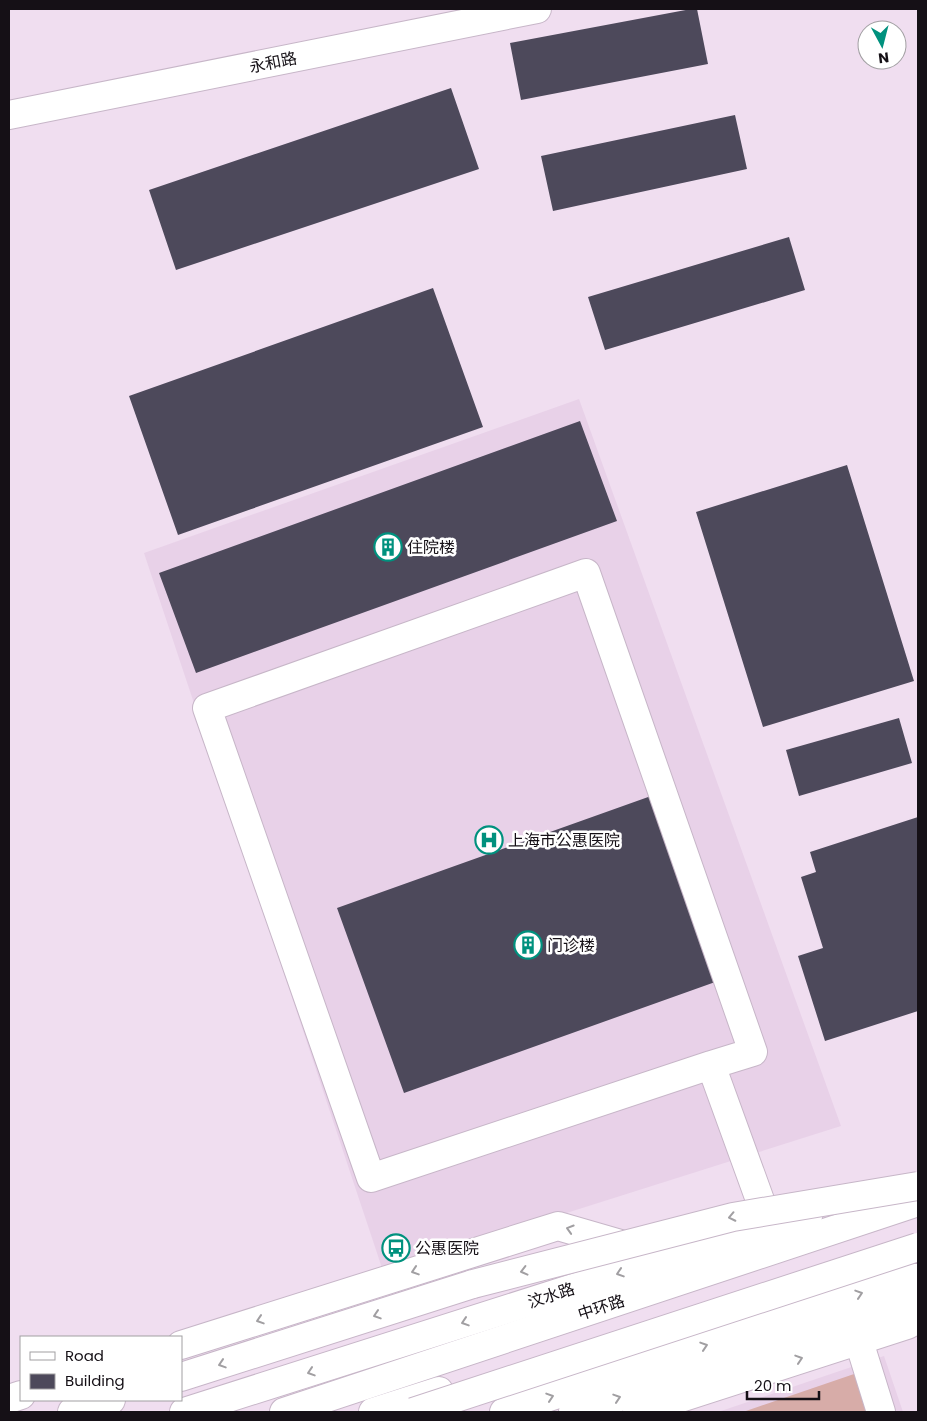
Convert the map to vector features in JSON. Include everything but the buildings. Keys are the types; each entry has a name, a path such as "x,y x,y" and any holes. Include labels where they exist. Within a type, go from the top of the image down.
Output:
{"main road":[{"name":"永和路","path":"9,115 537,9"},
{"path":"586,573 753,1052 711,1065 371,1178 207,708 586,573"},
{"path":"711,1065 769,1226"},
{"name":"汶水路","path":"184,1412 918,1178"},
{"path":"182,1377 473,1284 521,1271 733,1217 918,1186"},
{"name":"中环路","path":"284,1412 918,1202"},
{"path":"314,1412 918,1214"},
{"path":"182,1345 558,1226 667,1258"},
{"path":"374,1412 918,1233"},
{"path":"413,1412 918,1247"},
{"path":"573,1412 654,1374 897,1281 906,1278 918,1278"},
{"path":"654,1374 716,1300"},
{"path":"504,1412 654,1374 918,1301"},
{"path":"637,1412 907,1325 918,1319"},
{"path":"862,1351 881,1412"},
{"path":"72,1412 108,1401"}],"shaded area":[{"name":"上海市公惠医院","path":"579,399 841,1126 383,1271 144,553"},
{"path":"884,1356 903,1412 718,1412"},
{"path":"857,1373 868,1409 866,1412 743,1412"}],"place":[{"name":"住院楼","path":"388,547"},
{"name":"上海市公惠医院","path":"489,840"},
{"name":"门诊楼","path":"528,945"},
{"name":"公惠医院","path":"396,1248"}]}
